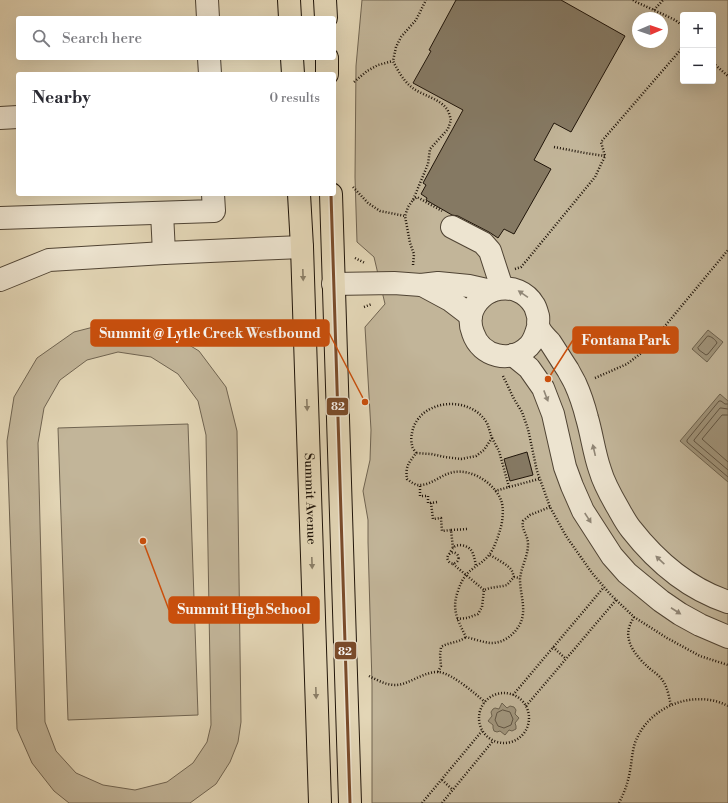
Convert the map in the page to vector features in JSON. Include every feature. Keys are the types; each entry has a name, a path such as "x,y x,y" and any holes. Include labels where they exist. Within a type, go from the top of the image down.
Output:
{"main road":[{"path":"289,0 290,16"},
{"path":"325,0 326,16"},
{"path":"292,60 293,72"},
{"path":"327,60 327,72"},
{"name":"Summit Avenue","path":"299,196 320,803"},
{"path":"331,196 350,803"}],"lane":[{"path":"207,0 208,16"},
{"path":"209,60 210,72"},
{"path":"0,118 16,117"},
{"path":"0,218 214,211 213,196"},
{"path":"162,213 164,252"},
{"path":"452,227 483,243 490,251 497,290"},
{"path":"0,280 49,260 164,252 302,247"},
{"path":"333,284 394,283 417,275 438,283 497,290"},
{"path":"417,275 471,316"},
{"path":"507,363 530,345 536,337 538,327 538,316 534,304 526,296 509,288 497,290 482,297 475,306 471,316 471,328 475,338 482,348 491,354 502,356 507,363 529,368 543,388 553,414 565,467 583,511 612,556 627,572 661,601 680,614 700,625 728,637"},
{"path":"538,327 556,351 575,382 587,418 594,452 600,471 608,491 630,528 648,550 669,569 696,588 728,602"}],"path":[{"path":"417,275 414,254 410,243 405,216 428,164 430,149 448,129 451,120 447,109 436,100 414,89 398,71 393,61 396,47 401,37 416,20 426,0"},
{"path":"633,0 680,24"},
{"path":"654,10 663,0"},
{"path":"515,269 521,267 595,177 605,156 601,142 682,48"},
{"path":"354,82 367,71 378,65 393,61"},
{"path":"716,66 728,76"},
{"path":"554,147 605,156"},
{"path":"352,187 368,203 380,210 405,216"},
{"path":"594,378 627,364 640,354 728,250"},
{"path":"364,307 377,303"},
{"path":"507,363 514,399 522,412 528,430 539,479 550,506 576,552 604,587 634,617 666,638 700,656 728,665"},
{"path":"416,453 412,445 413,427 419,417 427,410 450,404 469,408 477,412 486,423 499,451 509,488"},
{"path":"416,453 461,459 476,456 484,450 492,438"},
{"path":"416,453 409,463 406,471 407,479 412,483 420,486 428,484 447,473 462,471 474,474 485,480 495,491 501,501 502,525 490,555 466,575 460,583 456,594 454,608 457,619 466,637"},
{"path":"495,491 539,479"},
{"path":"420,486 420,496 428,496 428,503 431,503 433,519 441,518 442,531 468,529"},
{"path":"431,503 437,502"},
{"path":"438,672 441,666 440,647 445,644 461,640 466,637 491,643 501,641 513,635 520,626 523,615 523,604 520,578 527,555 528,542 526,533 522,526 523,520 530,515 550,506"},
{"path":"451,530 453,548"},
{"path":"476,566 472,551 469,548 462,545 457,545 449,554 448,561 484,590"},
{"path":"449,554 454,552 459,558 458,561 453,564"},
{"path":"490,555 509,567 512,570 514,578"},
{"path":"484,590 507,585 514,578 520,578"},
{"path":"513,695 604,587"},
{"path":"457,619 474,617 478,614 482,607 484,590"},
{"path":"526,706 616,600"},
{"path":"634,617 628,631 629,640 634,651 641,660 663,681 671,705"},
{"path":"553,647 566,659"},
{"path":"369,676 385,683 396,685 406,683 420,676 438,672 447,674 485,702"},
{"path":"504,693 513,695 521,700 526,706 529,718 528,726 525,732 514,741 507,743 493,741 482,731 480,722 479,715 485,702 496,694 504,693"},
{"path":"619,803 626,788 637,739 652,718 671,705 687,700 709,700 728,706"},
{"path":"422,803 482,731"},
{"path":"442,803 493,741"},
{"path":"442,780 453,790"}],"shaded area":[{"path":"362,0 728,0 728,803 372,803 372,684 368,520 363,491 370,460 371,430 365,327 385,304 374,257 357,242 355,177 356,66"},
{"path":"117,321 161,328 199,351 226,387 237,431 241,722 238,742 230,762 216,784 190,803 69,803 54,791 32,763 17,729 7,441 14,397 37,358 74,332","holes":["118,352 151,357 178,374 198,401 206,435 211,725 207,742 193,763 167,782 135,790 103,785 76,773 56,751 45,722 38,443 44,408 60,380 87,360"]},
{"path":"188,424 198,715 68,720 58,428"}],"water":[{"path":"708,330 723,342 707,362 692,349"},
{"path":"720,394 728,401 728,482 680,441"},
{"path":"502,703 507,708 510,706 514,707 516,710 515,714 519,718 515,723 516,729 512,731 509,730 505,735 500,731 494,731 493,725 488,721 492,716 491,712 493,709 499,709"}],"building":[{"path":"456,0 561,0 625,36 571,132 554,123 534,160 551,169 514,234 504,229 498,238 458,216 452,215 426,200 427,198 421,194 426,185 423,183 463,110 413,83 431,51 429,50"},
{"path":"527,452 533,475 510,481 504,459"}],"transit line":[{"name":"82","path":"331,196 350,803"}],"place":[{"name":"Fontana Park","path":"548,379"},
{"name":"Summit @ Lytle Creek Westbound","path":"365,402"},
{"name":"Summit High School","path":"143,541"}]}
